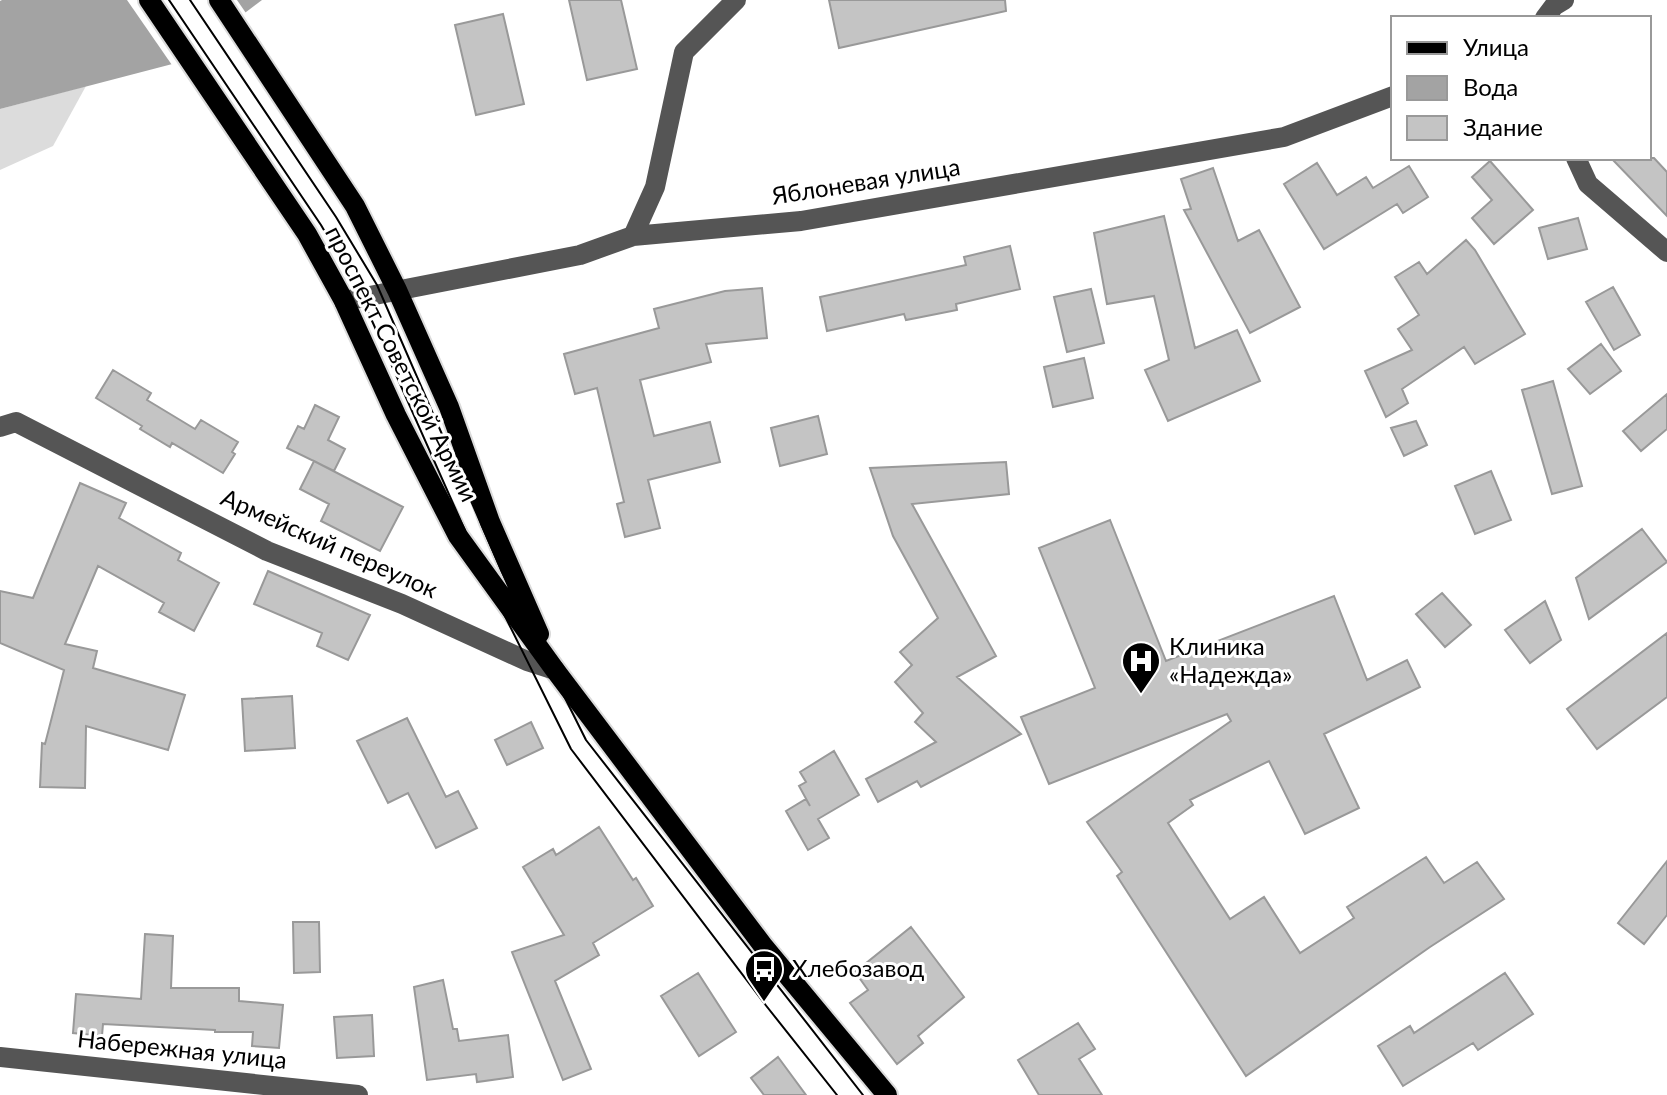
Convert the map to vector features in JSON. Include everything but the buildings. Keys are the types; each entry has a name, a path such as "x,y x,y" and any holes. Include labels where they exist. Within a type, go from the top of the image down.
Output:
{"main road":[{"name":"проспект Советской Армии","path":"149,0 307,234 344,301 396,415 458,536 764,947 887,1095"},
{"name":"проспект Советской Армии","path":"219,0 355,206 397,290 449,407 490,522 555,670"}],"street":[{"path":"633,236 655,187 684,52 736,0"},
{"path":"1546,16 1564,0"},
{"name":"Яблоневая улица","path":"344,301 580,255 633,236 801,221 1284,137 1391,97"},
{"path":"1577,160 1588,184 1667,252"},
{"name":"Армейский переулок","path":"0,427 16,422 267,551 402,604 527,661 555,670"},
{"name":"Набережная улица","path":"0,1057 358,1095"}],"shaded area":[{"path":"86,86 53,146 0,170 0,109"}],"water":[{"path":"2,0 262,0 180,62 0,109"}],"pier":[{"path":"127,0 237,0 248,16 183,65 174,68"}],"tram line":[{"path":"169,0 321,225 357,287 487,580 571,749 837,1095"},
{"path":"190,0 336,217 377,285 502,572 586,740 863,1095"}],"place":[{"name":"Клиника «Надежда»","path":"1141,695"},
{"name":"Хлебозавод","path":"764,1003"}]}
